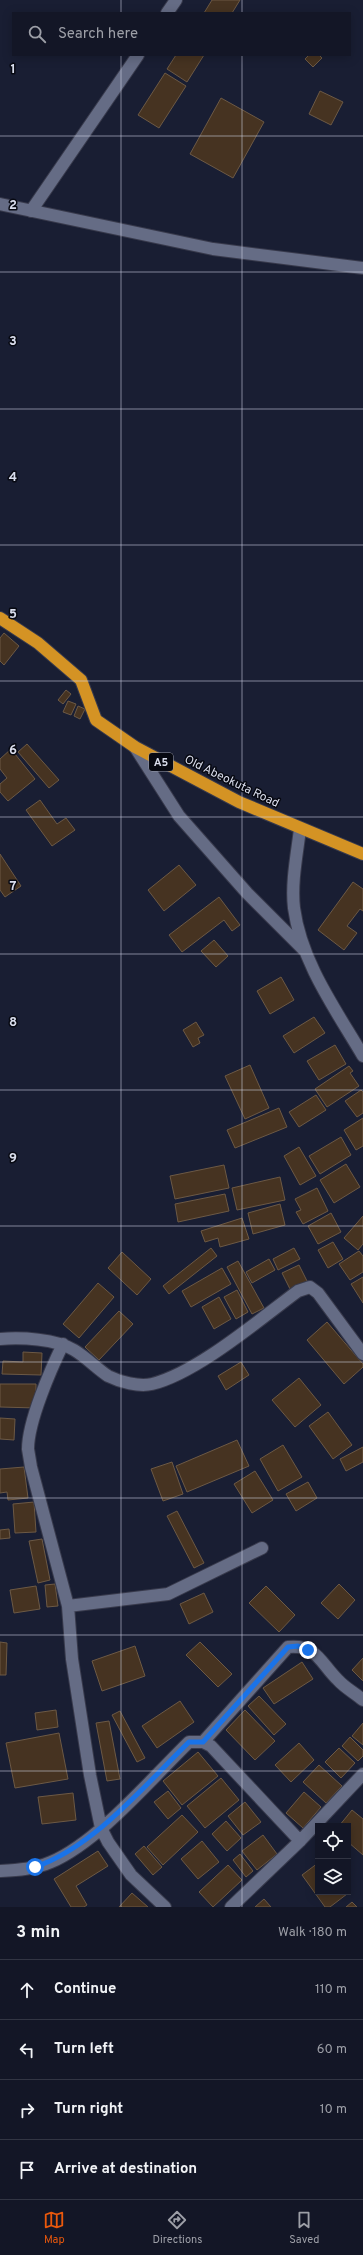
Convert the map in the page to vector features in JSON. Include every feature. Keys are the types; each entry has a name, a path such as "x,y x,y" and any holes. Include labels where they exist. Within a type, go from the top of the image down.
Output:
{"highway":[{"name":"Old Abeokuta Road","path":"0,618 38,643 81,680 96,720 135,747 239,802 300,829 363,854"}],"street":[{"path":"168,12 176,0"},
{"path":"31,211 137,56"},
{"path":"0,204 213,249 363,268"},
{"path":"135,747 179,816 247,893 304,950 363,1056"},
{"path":"300,829 294,906 304,950"},
{"path":"0,1340 15,1338 63,1344 89,1360 108,1376 129,1384 151,1385 176,1376 218,1350 298,1291 310,1287 318,1294 363,1354"},
{"path":"63,1344 44,1387 28,1448 34,1480 68,1606 72,1659 90,1775 101,1828 108,1842 131,1875 165,1907"},
{"path":"68,1606 168,1594 262,1548"},
{"path":"203,1742 288,1647 298,1646 320,1657 338,1680 363,1700"},
{"path":"0,1871 35,1867 51,1862 68,1853 101,1828 189,1742 203,1742 211,1746 300,1841"},
{"path":"231,1907 300,1841 363,1774"}],"building":[{"path":"212,0 240,0 233,12 205,12"},
{"path":"175,56 203,56 187,82 167,69"},
{"path":"308,56 320,56 322,58 313,67 305,59"},
{"path":"165,73 186,86 159,128 138,115"},
{"path":"320,91 343,102 331,125 309,114"},
{"path":"221,98 264,122 233,178 190,154"},
{"path":"4,633 19,646 4,665 0,661 0,638"},
{"path":"66,690 71,694 63,704 58,700"},
{"path":"68,701 76,704 71,715 63,712"},
{"path":"78,706 85,709 80,719 74,716"},
{"path":"27,744 59,780 49,788 18,752"},
{"path":"11,749 35,779 8,801 0,792 0,784 7,778 0,769 0,759"},
{"path":"40,800 57,824 66,818 75,830 52,846 26,810"},
{"path":"0,854 21,886 5,897 0,890"},
{"path":"179,865 196,885 164,911 148,890"},
{"path":"353,882 363,889 363,911 360,909 347,926 357,933 344,950 318,930"},
{"path":"219,897 240,925 232,931 224,920 182,952 169,935"},
{"path":"214,940 228,956 216,967 201,951"},
{"path":"281,977 294,1000 270,1014 257,991"},
{"path":"314,1017 325,1033 294,1053 283,1036"},
{"path":"196,1022 204,1035 198,1038 200,1043 193,1047 183,1030"},
{"path":"335,1045 346,1064 319,1080 307,1061"},
{"path":"250,1065 269,1108 245,1119 225,1076"},
{"path":"349,1066 353,1071 350,1073 359,1086 327,1107 315,1089"},
{"path":"361,1090 363,1092 363,1113 357,1117 345,1101"},
{"path":"316,1095 326,1110 299,1127 289,1112"},
{"path":"279,1108 287,1127 235,1148 227,1130"},
{"path":"363,1118 363,1146 356,1150 344,1130"},
{"path":"341,1137 351,1155 320,1174 309,1156"},
{"path":"299,1147 316,1176 300,1185 284,1156"},
{"path":"346,1164 360,1187 334,1203 320,1180"},
{"path":"224,1165 229,1188 175,1199 170,1176"},
{"path":"280,1177 285,1200 237,1210 232,1188"},
{"path":"317,1188 328,1211 303,1224 296,1212 301,1210 295,1199"},
{"path":"225,1194 229,1211 178,1222 175,1204"},
{"path":"280,1204 285,1225 253,1234 248,1213"},
{"path":"331,1213 341,1232 318,1244 308,1226"},
{"path":"363,1216 363,1244 358,1250 344,1238"},
{"path":"242,1218 249,1239 220,1247 218,1238 205,1242 201,1231"},
{"path":"333,1242 343,1259 328,1268 318,1250"},
{"path":"211,1248 217,1256 169,1294 163,1286"},
{"path":"294,1248 300,1259 278,1270 273,1259"},
{"path":"359,1251 363,1256 363,1272 350,1280 339,1264"},
{"path":"122,1252 151,1279 137,1295 108,1268"},
{"path":"269,1259 275,1270 252,1283 246,1272"},
{"path":"238,1261 264,1308 252,1314 227,1267"},
{"path":"299,1265 308,1283 291,1291 282,1273"},
{"path":"222,1268 231,1284 191,1307 182,1291"},
{"path":"363,1277 363,1303 351,1284"},
{"path":"98,1283 114,1297 79,1338 63,1324"},
{"path":"237,1290 248,1312 236,1319 224,1297"},
{"path":"219,1297 231,1319 214,1329 202,1307"},
{"path":"119,1311 133,1324 99,1360 85,1347"},
{"path":"327,1322 363,1364 363,1367 344,1384 307,1340"},
{"path":"23,1352 42,1353 41,1375 2,1374 3,1361 23,1362"},
{"path":"241,1362 249,1375 226,1390 218,1376"},
{"path":"299,1378 321,1405 295,1427 272,1400"},
{"path":"0,1384 36,1384 36,1408 0,1407"},
{"path":"328,1412 352,1445 333,1459 309,1426"},
{"path":"0,1418 15,1419 14,1440 0,1439"},
{"path":"237,1440 249,1466 187,1492 176,1466"},
{"path":"283,1445 302,1477 278,1491 260,1459"},
{"path":"363,1447 363,1462 346,1471 340,1459"},
{"path":"172,1462 183,1494 163,1501 151,1469"},
{"path":"24,1467 28,1498 8,1500 7,1492 0,1493 0,1469"},
{"path":"255,1471 273,1500 252,1513 234,1484"},
{"path":"308,1482 317,1498 296,1511 286,1494"},
{"path":"34,1502 36,1532 15,1533 13,1504"},
{"path":"177,1511 204,1563 194,1568 167,1516"},
{"path":"9,1529 10,1538 0,1539 0,1530"},
{"path":"42,1539 50,1580 38,1583 29,1541"},
{"path":"55,1584 58,1606 47,1607 45,1585"},
{"path":"339,1584 355,1600 338,1619 321,1603"},
{"path":"36,1586 40,1609 14,1613 10,1590"},
{"path":"266,1586 295,1615 279,1632 249,1603"},
{"path":"204,1593 213,1612 189,1624 180,1604"},
{"path":"0,1642 7,1643 6,1675 0,1675"},
{"path":"200,1642 232,1674 218,1687 186,1655"},
{"path":"135,1646 145,1676 102,1691 92,1661"},
{"path":"363,1658 363,1681 352,1670"},
{"path":"302,1662 313,1679 274,1704 263,1688"},
{"path":"259,1696 286,1724 274,1735 248,1706"},
{"path":"180,1701 194,1722 157,1748 142,1726"},
{"path":"56,1710 58,1727 37,1730 35,1713"},
{"path":"245,1710 275,1741 255,1760 226,1730"},
{"path":"120,1711 145,1758 137,1762 112,1715"},
{"path":"109,1721 120,1779 107,1781 96,1723"},
{"path":"363,1723 363,1745 352,1736"},
{"path":"59,1733 68,1779 15,1788 6,1743"},
{"path":"350,1737 363,1750 363,1756 358,1761 342,1746"},
{"path":"299,1743 314,1760 291,1782 275,1765"},
{"path":"339,1748 355,1763 341,1778 325,1762"},
{"path":"198,1752 218,1776 182,1805 163,1781"},
{"path":"319,1765 342,1786 326,1803 303,1782"},
{"path":"221,1778 239,1800 205,1828 187,1806"},
{"path":"168,1791 181,1808 168,1819 154,1802"},
{"path":"304,1792 321,1807 303,1828 286,1813"},
{"path":"73,1793 76,1820 42,1824 38,1797"},
{"path":"245,1802 261,1822 243,1835 228,1816"},
{"path":"352,1810 363,1819 363,1855 351,1845 351,1823 341,1823"},
{"path":"182,1815 198,1832 163,1865 147,1847"},
{"path":"226,1821 241,1838 227,1851 212,1834"},
{"path":"263,1835 277,1854 257,1870 242,1851"},
{"path":"202,1841 219,1862 198,1879 181,1859"},
{"path":"144,1846 162,1867 153,1875 135,1854"},
{"path":"98,1851 108,1866 76,1886 87,1905 84,1907 71,1907 54,1879"},
{"path":"240,1854 253,1871 246,1877 233,1860"},
{"path":"228,1865 242,1880 213,1907 199,1892"},
{"path":"315,1865 315,1893 302,1875"},
{"path":"132,1893 148,1907 119,1907"},
{"path":"316,1895 346,1895 330,1907 325,1907"},
{"path":"264,1899 271,1907 255,1907"},
{"path":"352,1902 357,1907 346,1907"}],"route":[{"path":"35,1867 51,1862 68,1853 101,1828 189,1742 203,1742 288,1647 298,1646 308,1650"}]}
